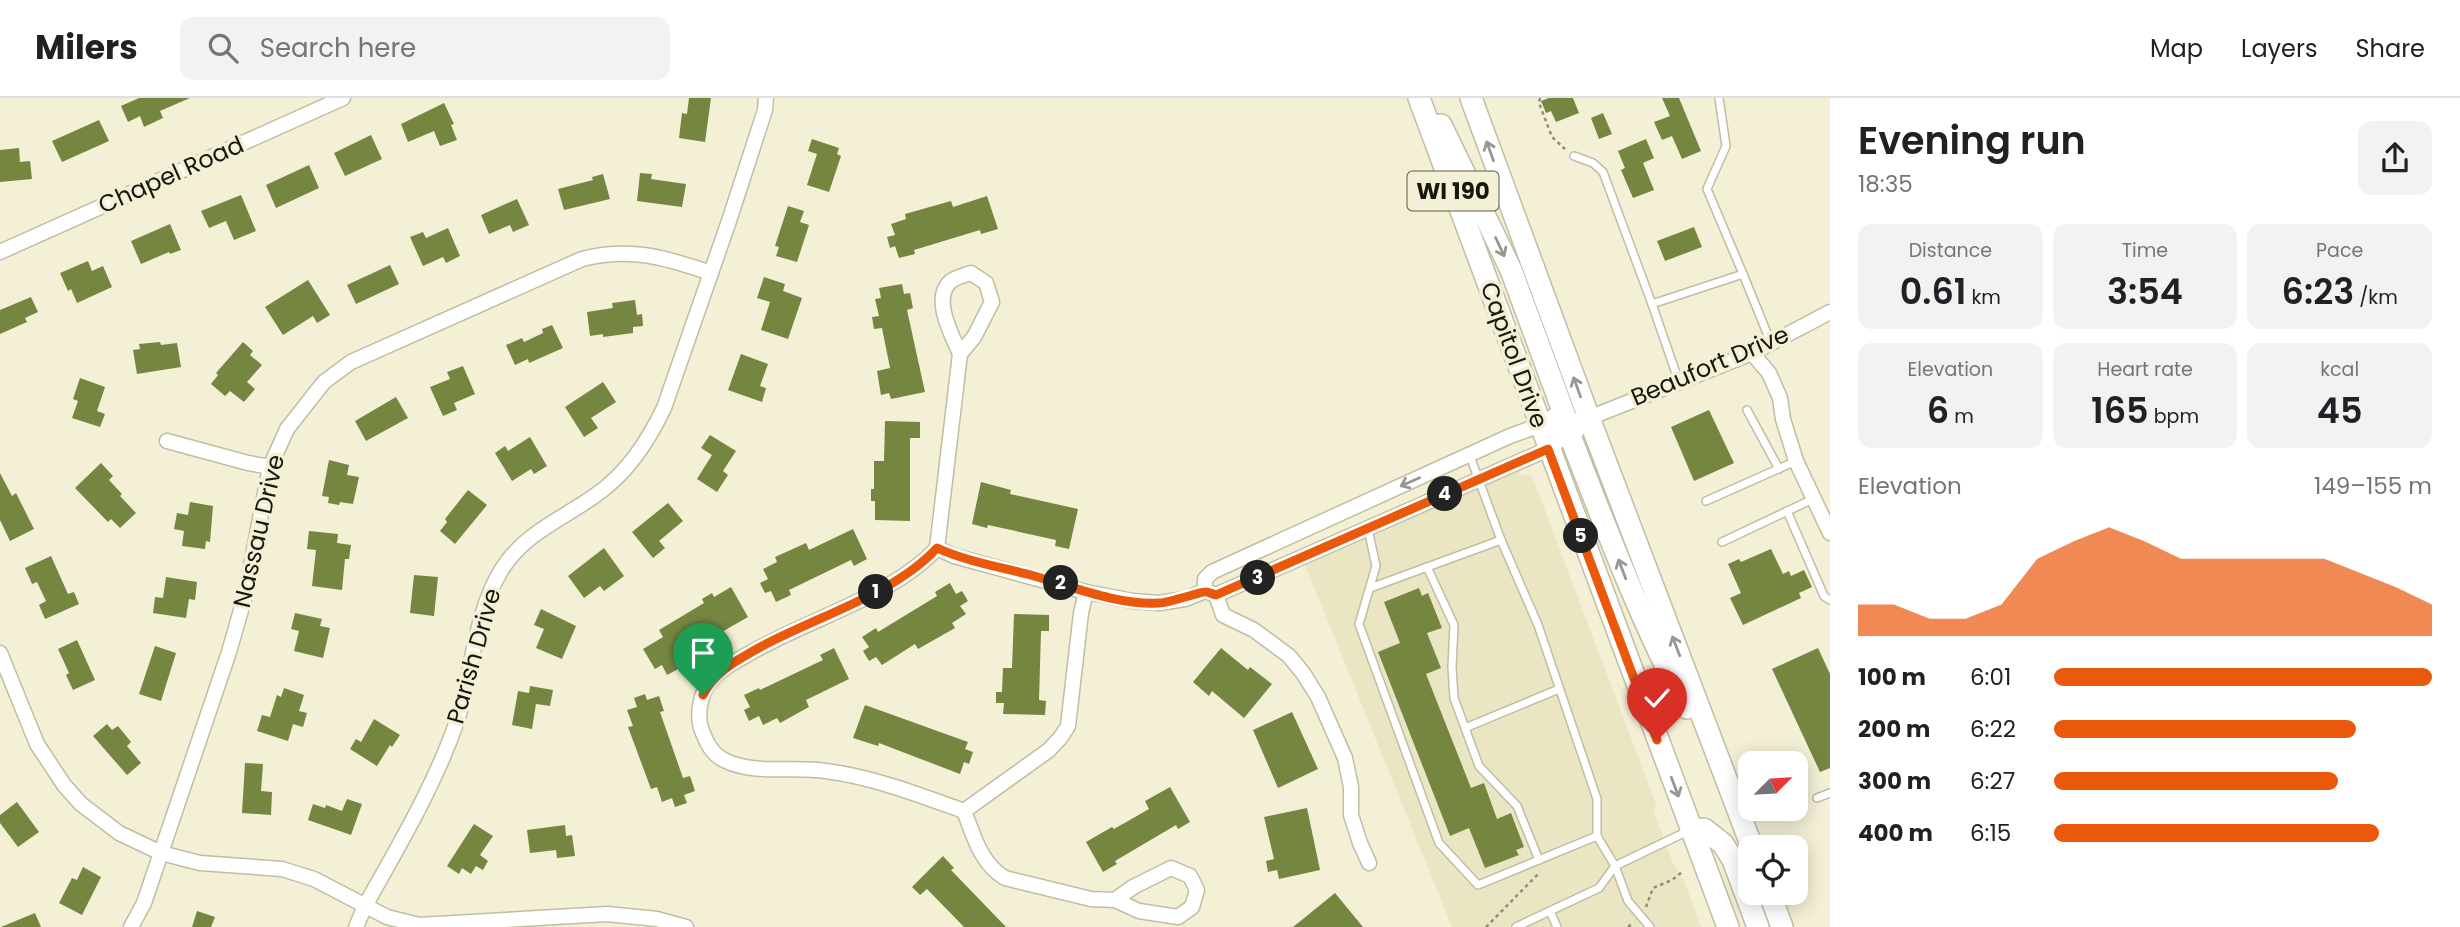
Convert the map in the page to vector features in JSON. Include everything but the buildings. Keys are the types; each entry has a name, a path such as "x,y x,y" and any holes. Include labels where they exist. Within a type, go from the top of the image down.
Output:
{"main road":[{"name":"Capitol Drive","path":"1419,98 1566,424"},
{"path":"1427,98 1511,270 1566,424 1638,607 1665,665 1728,783 1748,835"},
{"name":"Capitol Drive","path":"1471,98 1566,424"},
{"name":"Capitol Drive","path":"1566,424 1548,449 1726,927"},
{"path":"1691,830 1704,829 1723,844 1733,860 1758,927"},
{"path":"1774,905 1782,927"}],"street":[{"name":"Chapel Road","path":"0,251 343,98"},
{"name":"Parish Drive","path":"356,927 441,766 461,707 485,607 494,583 505,565 531,537 600,492 620,474 643,447 664,408 765,110 766,98"},
{"name":"Nassau Drive","path":"131,927 144,903 242,608 270,467 299,410 324,382 351,362 582,259 617,252 651,254 711,273"},
{"path":"960,354 974,337 992,302 986,283 971,273 953,279 944,288 942,302 950,332 960,354 937,548 927,559 875,593 771,641 721,671 709,682 703,695 699,720 702,733 716,756 742,767 804,768 859,777 964,811"},
{"name":"Beaufort Drive","path":"1210,593 1205,579 1212,572 1510,436 1566,424 1679,382 1752,353 1830,312"},
{"path":"1752,353 1769,373 1780,398 1783,419 1796,461 1830,533"},
{"path":"167,441 270,467"},
{"path":"937,548 1086,592 1159,603 1210,593 1368,529 1548,449"},
{"path":"964,811 1049,750 1068,726 1081,613 1086,592"},
{"path":"1210,593 1223,615 1254,630 1289,656 1318,697 1345,758 1351,787 1351,815 1370,863"},
{"path":"0,653 37,744 64,785 81,804 118,834 161,853 200,863 282,869 314,879 387,917 419,925 596,914 632,915 686,927"},
{"path":"964,811 980,853 993,871 1005,878 1091,899 1115,900 1139,911 1178,917 1192,907 1196,890 1190,876 1171,868 1133,887 1115,900"}],"lane":[{"path":"1719,98 1726,146 1707,189 1771,343"},
{"path":"1574,156 1593,163 1603,172 1679,382"},
{"path":"1652,304 1742,274"},
{"path":"1747,410 1779,469"},
{"path":"1470,456 1538,625 1597,799 1597,836 1615,866 1628,901 1650,927"},
{"path":"1706,501 1796,461"},
{"path":"1722,542 1814,499"},
{"path":"1787,511 1824,596 1830,600"},
{"path":"1368,529 1376,566 1359,624 1439,844 1478,885 1597,836"},
{"path":"1370,587 1502,540"},
{"path":"1427,567 1454,625 1454,698 1479,766 1517,806 1541,859"},
{"path":"1465,728 1559,689"},
{"path":"1817,798 1830,793"},
{"path":"1516,927 1599,888 1615,866 1691,830"},
{"path":"1550,911 1557,927"}],"path":[{"path":"1540,98 1539,103 1552,137 1574,156"},
{"path":"1486,927 1546,866 1541,859"},
{"path":"1645,911 1653,888 1672,880 1682,872"},
{"path":"1628,927 1635,920"}],"shaded area":[{"path":"1519,470 1521,475 1532,476 1656,804 1654,812 1673,863 1683,878 1701,927 1452,927 1305,565"}],"route":[{"path":"703,695 709,682 721,671 762,646 875,593 927,559 937,548 1086,592 1133,601 1159,603 1205,591 1216,595 1548,449 1657,740"}]}
